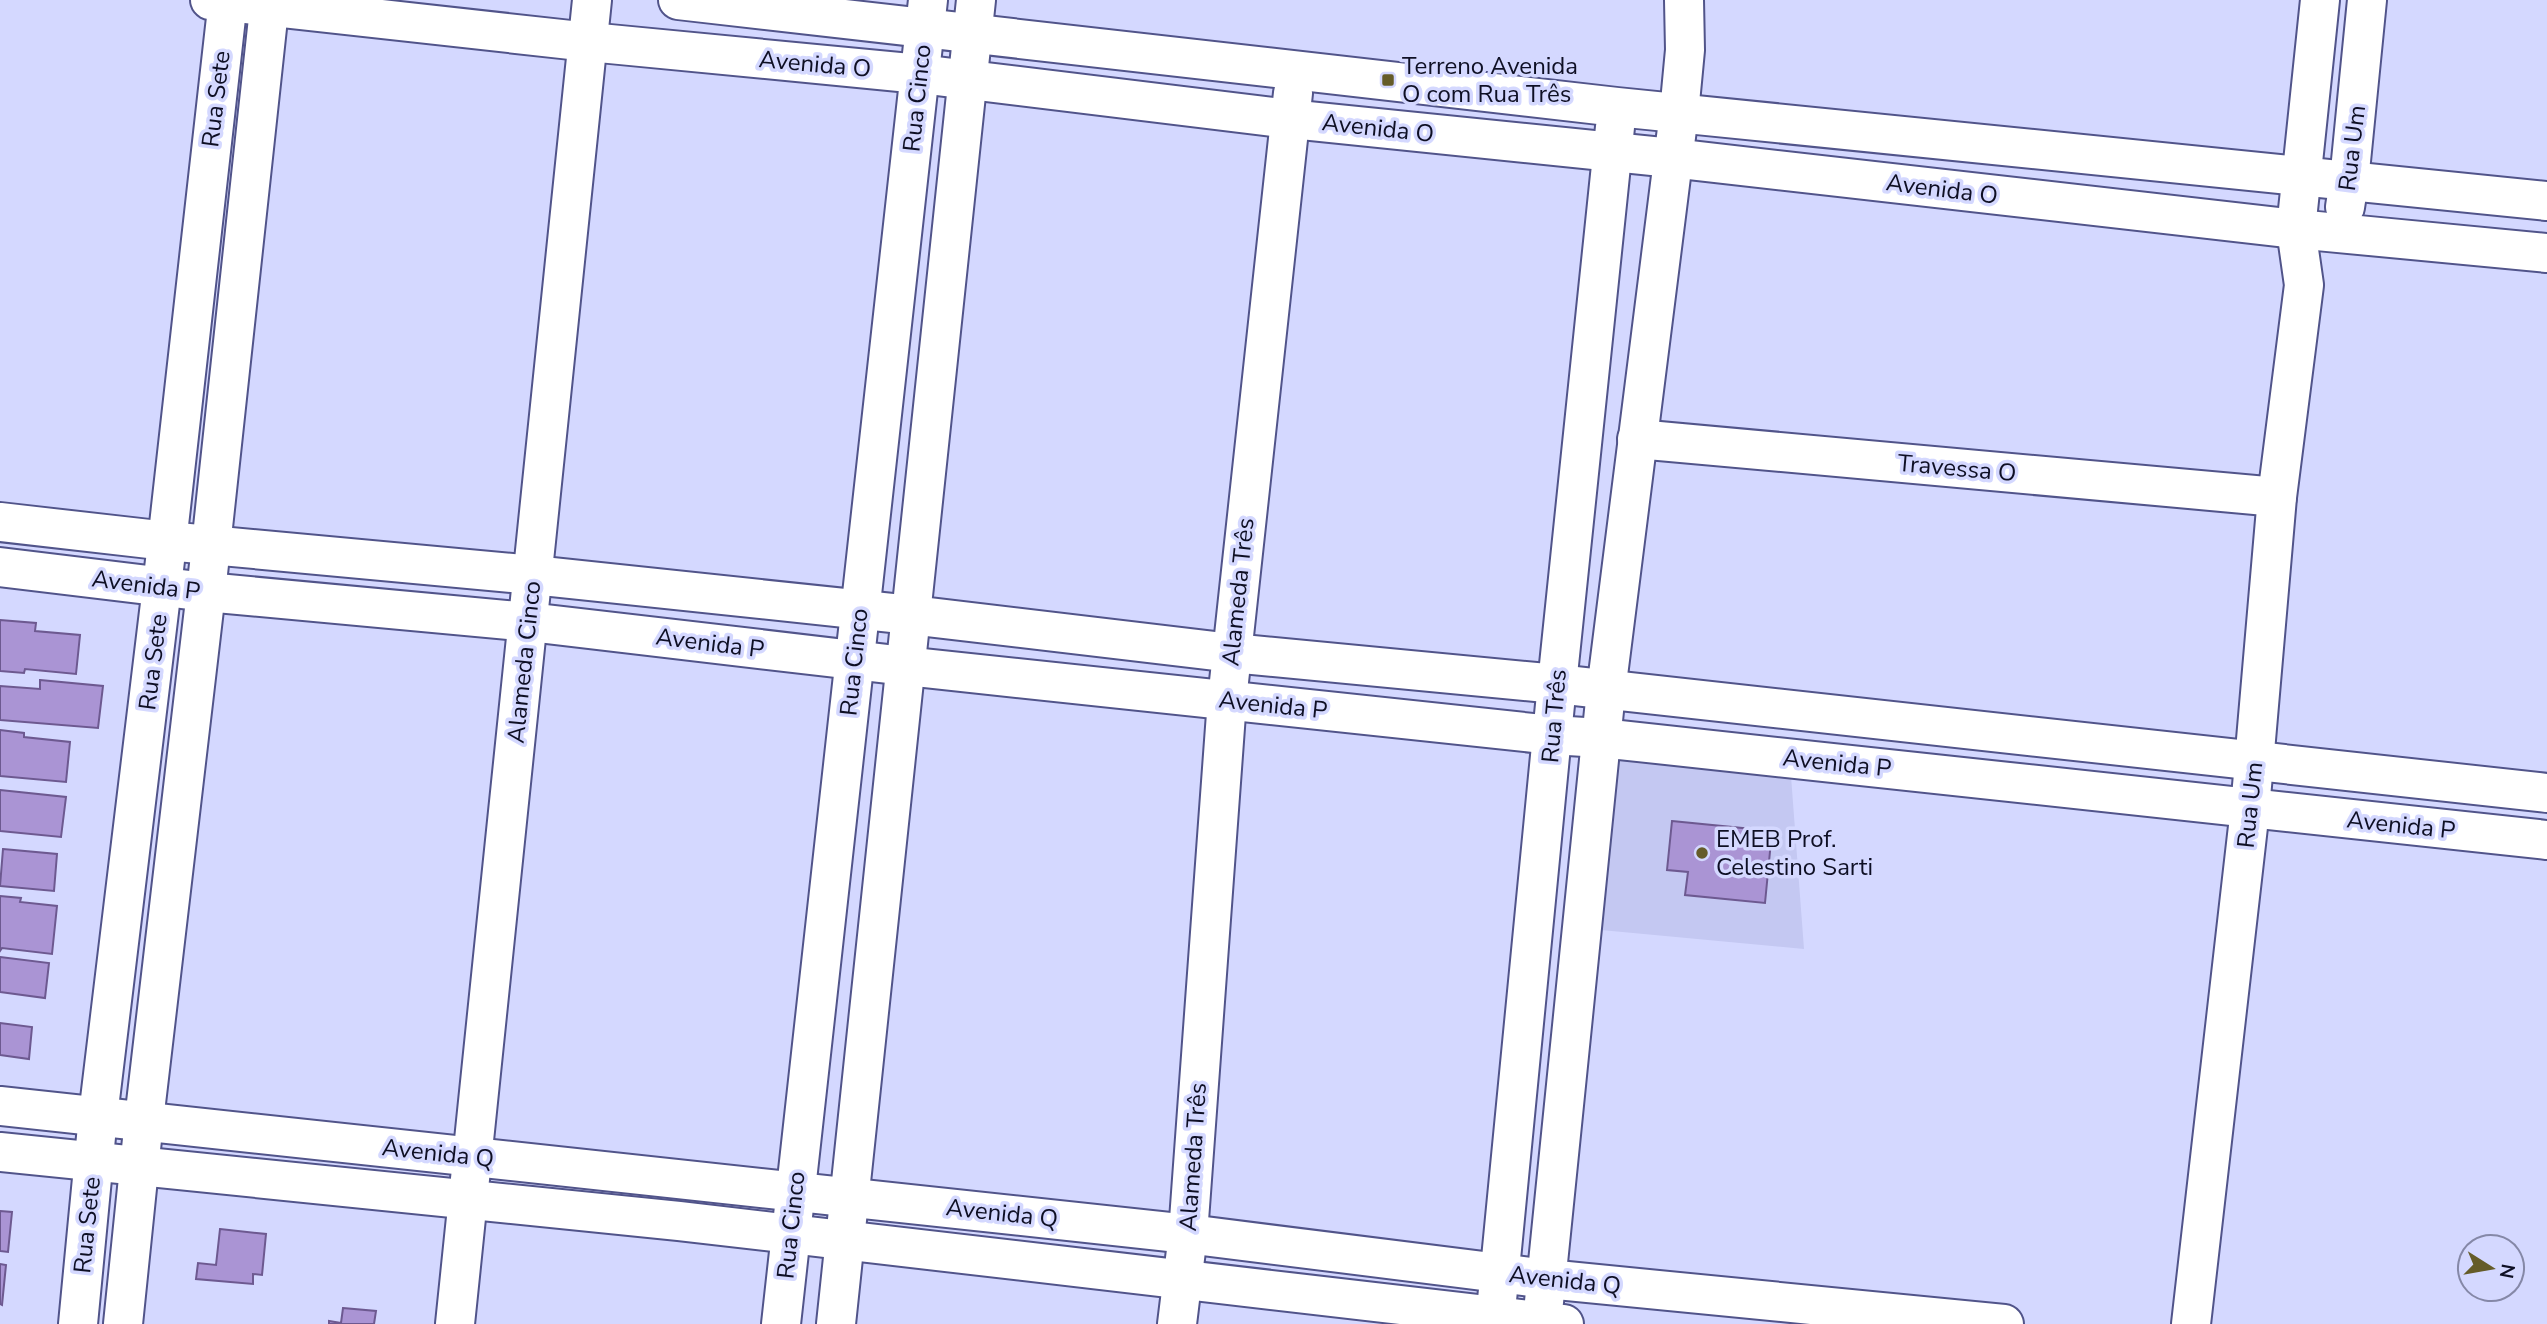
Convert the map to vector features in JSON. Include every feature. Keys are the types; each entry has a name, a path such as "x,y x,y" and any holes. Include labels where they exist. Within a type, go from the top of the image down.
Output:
{"street":[{"name":"Alameda Cinco","path":"455,1324 592,0"},
{"name":"Avenida O","path":"677,0 974,16 1296,70 1617,107 2547,201"},
{"name":"Rua Três","path":"1549,1323 1547,1279 1601,738 1679,113 1685,50 1684,0"},
{"name":"Rua Um","path":"2191,1324 2255,761 2277,497 2304,285 2297,229 2320,0"},
{"name":"Rua Um","path":"2304,285 2339,233 2349,181 2367,0"},
{"name":"Avenida O","path":"222,1 270,4 589,42 920,74 1290,119 1672,158 2297,229 2547,253"},
{"name":"Rua Sete","path":"78,1324 98,1116 162,587 222,1"},
{"name":"Rua Sete","path":"123,1324 270,4"},
{"name":"Rua Cinco","path":"781,1324 927,14"},
{"name":"Rua Cinco","path":"836,1324 974,16"},
{"name":"Alameda Três","path":"1177,1324 1188,1234 1227,700 1296,70"},
{"name":"Rua Três","path":"1495,1321 1617,107"},
{"name":"Travessa O","path":"1637,439 2277,497"},
{"name":"Avenida P","path":"0,522 911,615 1232,653 1557,684 2547,793"},
{"name":"Avenida P","path":"0,566 205,592 529,622 905,666 2547,840"},
{"path":"1058,682 1064,633"},
{"name":"Avenida Q","path":"0,1106 1188,1234 1547,1279 2004,1324"},
{"name":"Avenida Q","path":"0,1152 790,1234 1182,1278 1495,1321 1549,1323"}],"shaded area":[{"name":"EMEB Prof. Celestino Sarti","path":"1618,753 1791,776 1804,949 1601,930"}],"building":[{"path":"0,620 36,623 35,631 80,635 76,674 25,669 24,673 0,671"},
{"path":"40,680 103,686 98,728 0,720 0,686 40,689"},
{"path":"0,730 24,733 24,737 70,742 66,782 0,776"},
{"path":"0,790 66,797 61,837 0,831"},
{"path":"1672,821 1772,831 1765,903 1685,895 1688,872 1667,870"},
{"path":"3,849 57,854 54,891 0,886"},
{"path":"0,896 21,898 20,902 57,906 52,954 2,948 0,951"},
{"path":"0,957 49,963 45,998 0,992"},
{"path":"0,1023 32,1027 29,1059 0,1055"},
{"path":"0,1211 12,1212 8,1252 0,1251"},
{"path":"220,1229 266,1234 262,1275 253,1274 253,1284 196,1279 198,1263 216,1265"},
{"path":"0,1264 6,1265 2,1305 0,1304"},
{"path":"343,1308 376,1311 374,1324 329,1324 329,1321 341,1323"}],"place":[{"name":"Terreno Avenida O com Rua Três","path":"1388,80"},
{"name":"EMEB Prof. Celestino Sarti","path":"1702,853"}]}
